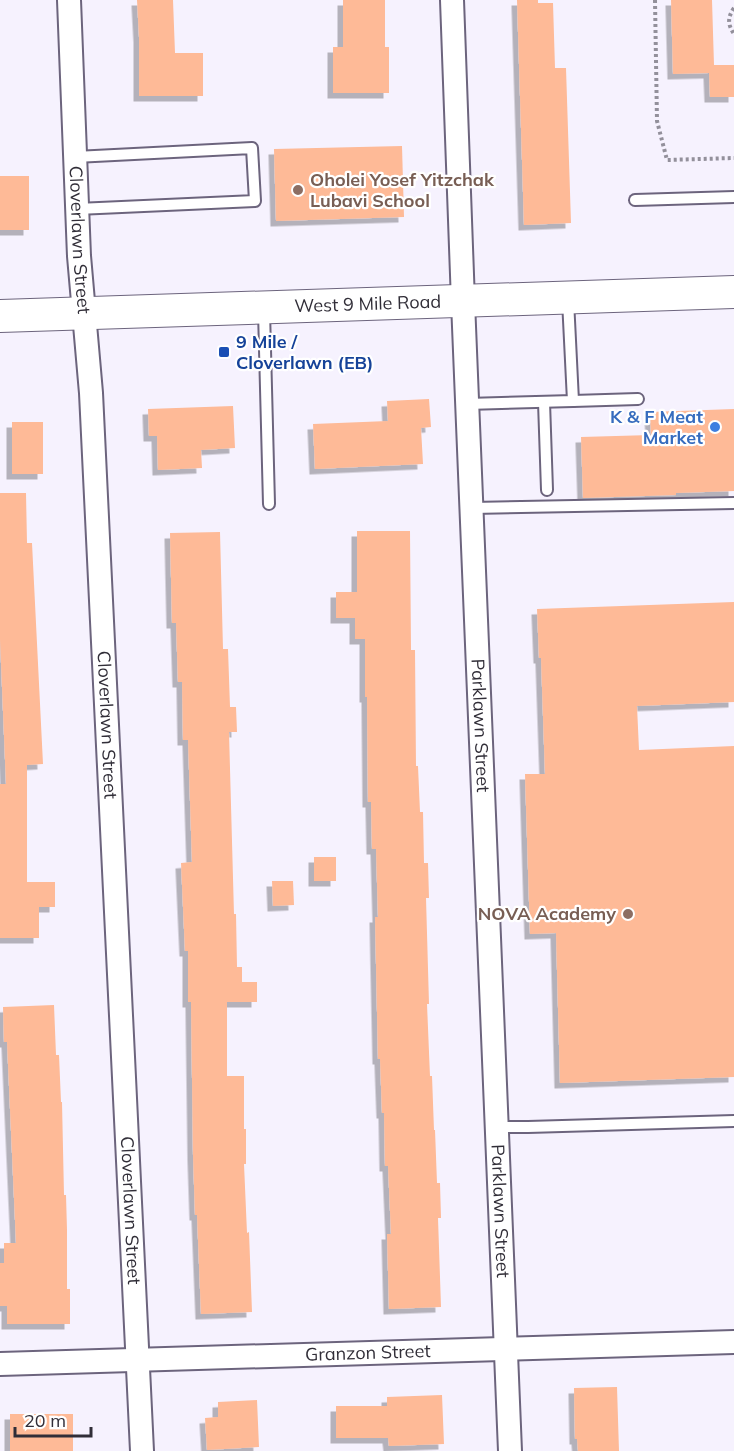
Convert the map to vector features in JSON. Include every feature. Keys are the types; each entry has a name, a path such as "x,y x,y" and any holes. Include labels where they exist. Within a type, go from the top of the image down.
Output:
{"main road":[{"name":"West 9 Mile Road","path":"0,316 734,292"}],"street":[{"name":"Cloverlawn Street","path":"69,0 78,256 91,393 142,1451"},
{"name":"Parklawn Street","path":"452,0 510,1451"},
{"name":"Granzon Street","path":"0,1364 734,1342"}],"lane":[{"path":"75,157 252,148 255,201 77,209"},
{"path":"635,200 734,197"},
{"path":"568,298 573,401"},
{"path":"263,308 269,504"},
{"path":"467,404 638,399"},
{"path":"544,402 547,490"},
{"path":"472,508 734,502"},
{"path":"497,1126 734,1121"}],"path":[{"path":"655,0 657,122 667,160 734,158"},
{"path":"734,8 729,15 730,27 734,34"}],"building":[{"path":"137,0 173,0 175,53 203,53 203,96 139,96"},
{"path":"343,0 385,0 385,47 389,47 389,93 333,93 333,47 343,47"},
{"path":"517,0 553,3 555,68 566,68 571,223 524,225"},
{"path":"671,0 712,0 714,65 734,65 734,97 710,97 709,73 673,74"},
{"path":"402,146 404,217 276,221 274,149"},
{"path":"0,176 29,176 29,230 0,230"},
{"path":"429,399 431,427 421,428 423,464 315,469 313,424 388,421 387,401"},
{"path":"233,406 235,448 201,450 202,468 158,470 157,436 149,436 148,409"},
{"path":"734,409 734,491 583,498 581,437 651,435 650,412"},
{"path":"12,422 43,422 43,474 12,474"},
{"path":"0,493 26,493 27,543 32,543 43,764 27,765 27,882 55,882 55,907 39,907 39,938 0,938 0,784 6,784 0,639"},
{"path":"357,531 410,531 411,650 415,650 416,766 418,766 420,812 423,812 424,863 428,863 429,898 426,898 429,1004 427,1004 437,1183 440,1183 441,1218 438,1218 441,1307 389,1309 387,1234 391,1234 388,1166 385,1166 384,1113 382,1113 380,1059 378,1059 376,849 372,849 371,802 368,802 365,639 355,639 355,618 336,618 336,592 357,592"},
{"path":"220,532 223,649 228,649 230,707 236,707 237,732 229,732 237,967 242,967 242,982 257,982 257,1002 227,1002 227,1076 244,1076 246,1164 244,1164 252,1312 201,1314 193,1155 191,1002 188,1002 188,951 185,951 181,863 192,862 188,740 183,740 182,682 178,682 176,623 172,623 170,533"},
{"path":"734,602 734,702 637,706 639,750 734,746 734,1077 560,1083 556,933 530,934 525,774 545,774 537,609"},
{"path":"314,857 336,857 336,881 314,881"},
{"path":"272,881 293,881 294,905 273,906"},
{"path":"54,1005 56,1055 59,1055 62,1102 70,1324 7,1324 7,1306 0,1306 0,1263 4,1263 4,1243 16,1243 7,1042 4,1042 3,1007"},
{"path":"617,1387 619,1451 578,1451 577,1439 575,1439 574,1388"},
{"path":"442,1395 444,1444 389,1446 388,1438 336,1438 336,1406 387,1406 387,1397"},
{"path":"257,1400 259,1447 207,1450 205,1418 218,1417 218,1402"},
{"path":"10,1414 73,1414 73,1451 10,1451"}],"place":[{"name":"Oholei Yosef Yitzchak Lubavi School","path":"298,190"},
{"name":"9 Mile / Cloverlawn (EB)","path":"224,352"},
{"name":"K & F Meat Market","path":"715,427"},
{"name":"NOVA Academy","path":"628,914"}]}
